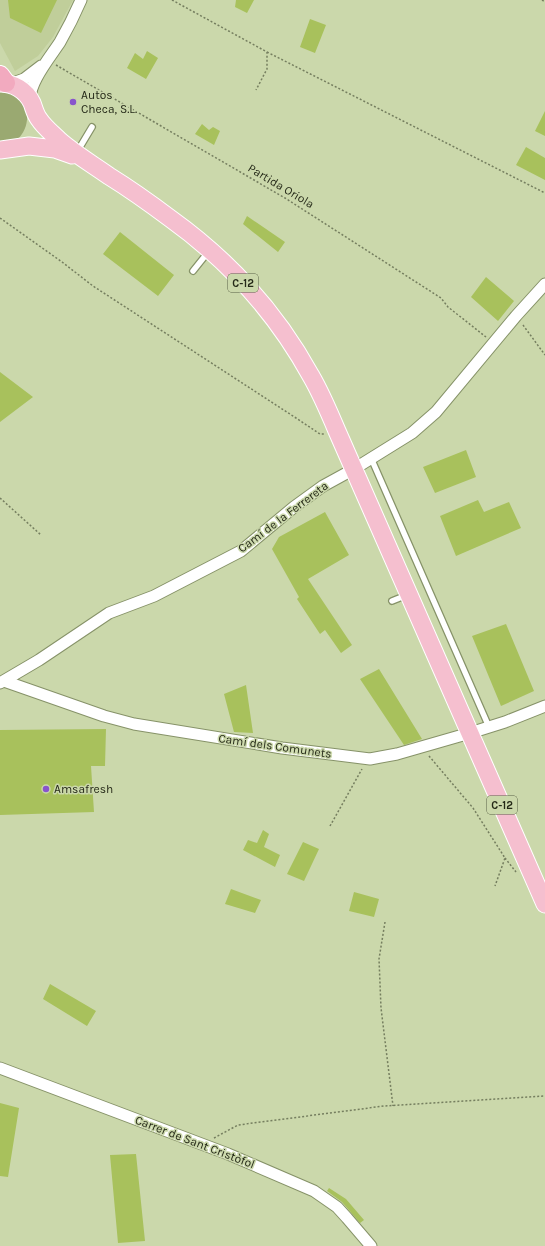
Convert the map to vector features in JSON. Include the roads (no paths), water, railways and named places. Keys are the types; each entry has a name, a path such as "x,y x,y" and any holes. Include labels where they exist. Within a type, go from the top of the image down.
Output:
{"main road":[{"name":"C-12","path":"4,81 20,89 25,94 42,124 80,157 168,216 210,251 268,310 284,333 311,376 337,431 545,904"},
{"name":"C-12","path":"7,149 24,141 32,131 34,120 33,107"},
{"name":"C-12","path":"7,149 29,146 46,148 80,157"}],"street":[{"path":"33,107 30,98 34,84 71,22 81,0"},
{"path":"4,81 24,79 38,69 54,50"},
{"name":"Camí de la Ferrereta","path":"2,682 39,660 109,613 154,596 241,551 294,507 323,486 354,469 412,432 436,412 516,316 545,284"},
{"name":"Camí dels Comunets","path":"2,682 104,716 134,724 282,748 368,758 397,754 470,733 545,706"},
{"name":"Carrer de Sant Cristòfol","path":"0,1068 202,1144 314,1191 337,1207 371,1246"}],"lane":[{"path":"80,157 92,127"},
{"path":"193,271 210,251"},
{"path":"371,458 489,727"},
{"path":"392,601 409,594"}],"place":[{"name":"Autos Checa, S.L.","path":"73,102"},
{"name":"Amsafresh","path":"46,789"}]}
